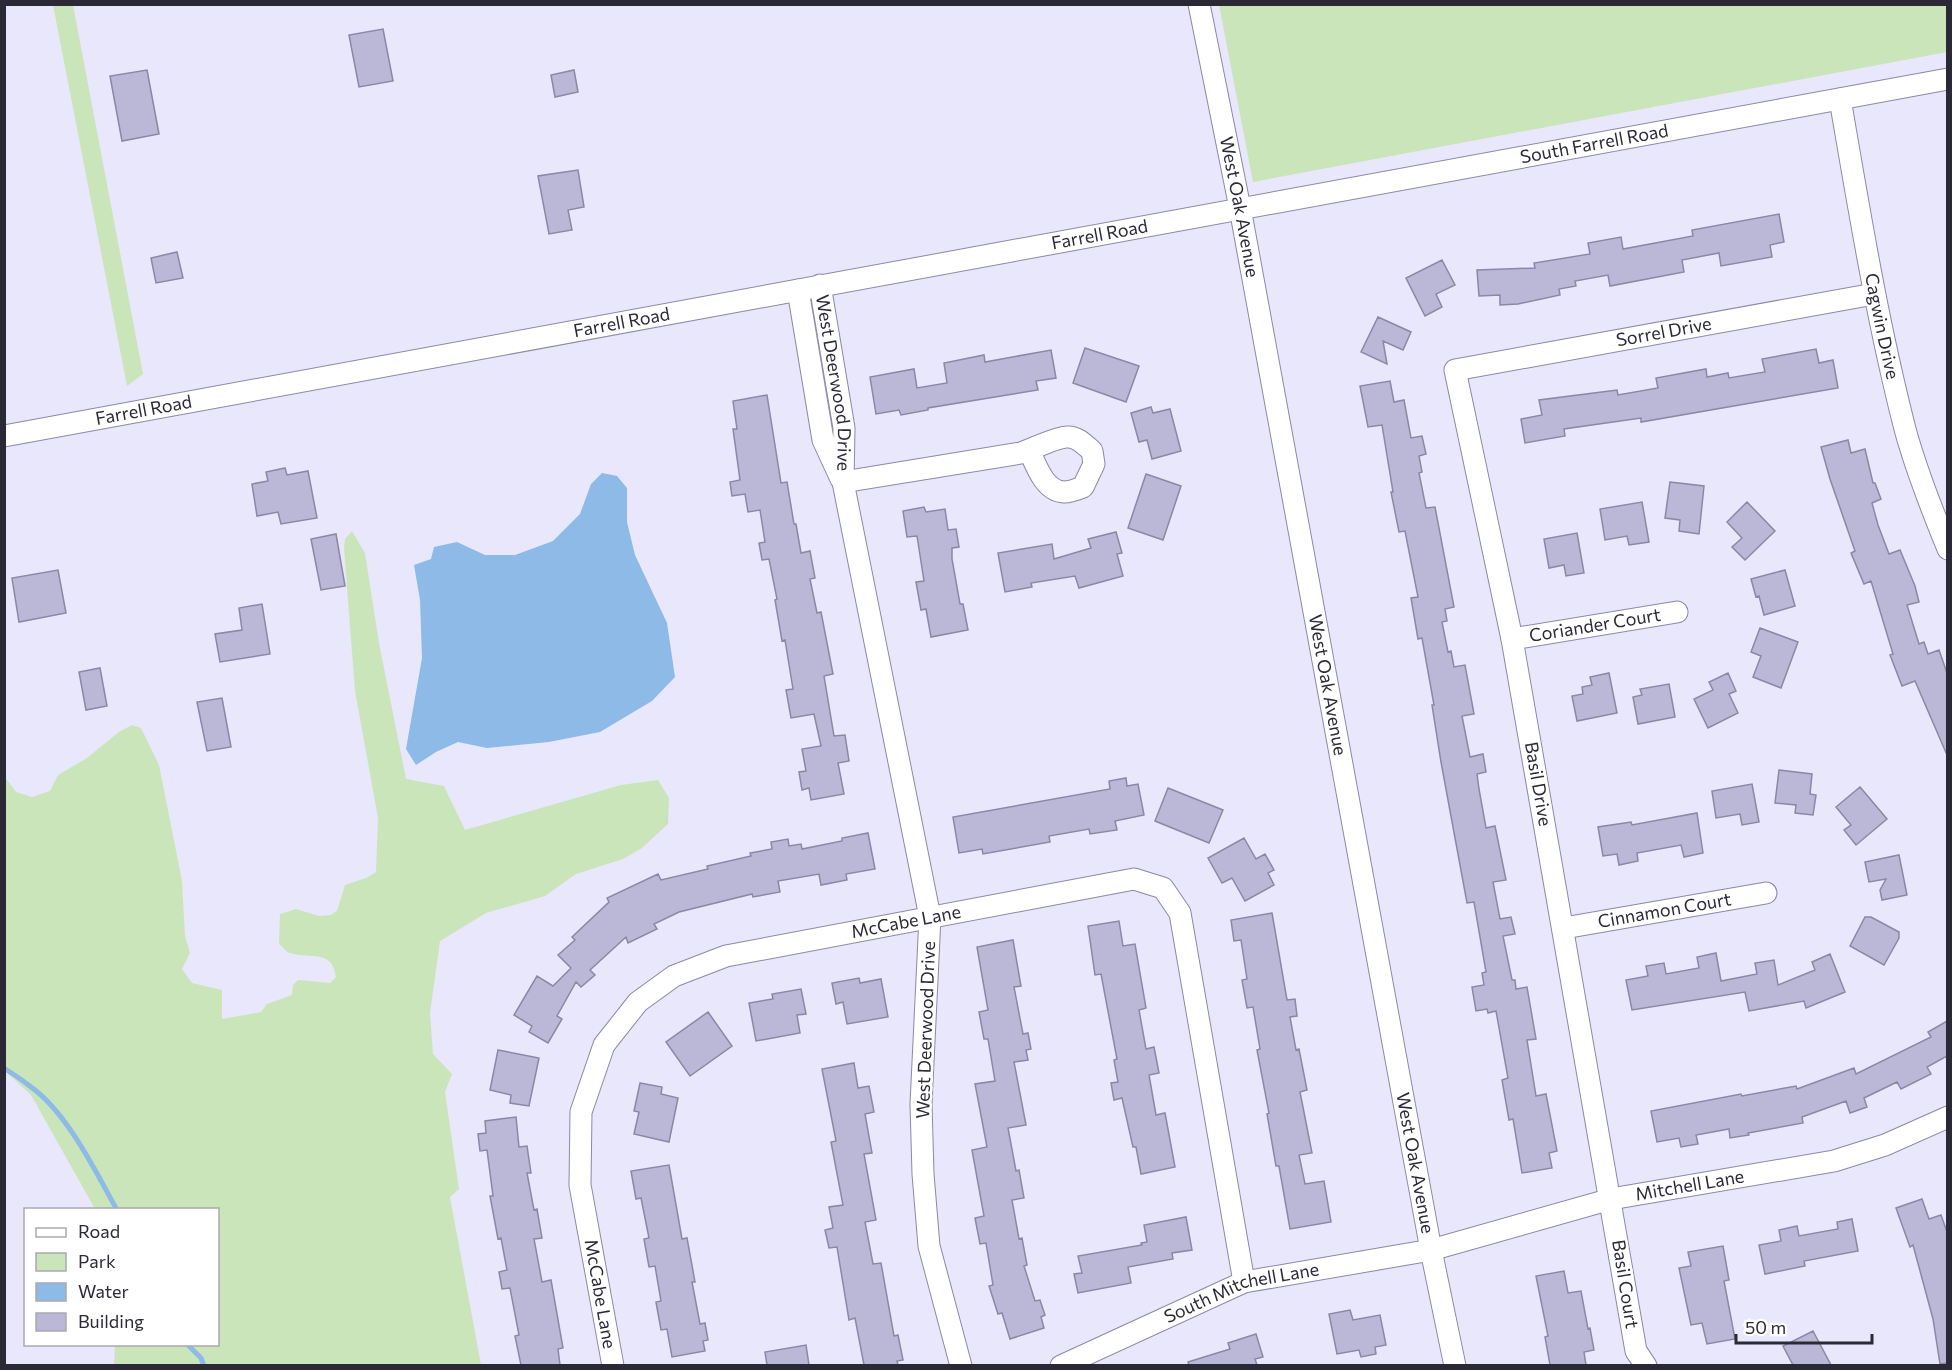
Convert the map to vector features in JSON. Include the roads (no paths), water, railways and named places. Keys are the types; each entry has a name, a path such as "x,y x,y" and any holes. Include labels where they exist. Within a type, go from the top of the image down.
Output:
{"street":[{"name":"West Oak Avenue","path":"1198,4 1240,208 1431,1250 1455,1365"},
{"name":"South Farrell Road","path":"1240,208 1947,79"},
{"name":"Cagwin Drive","path":"1840,99 1874,294 1906,431 1927,498 1947,549"},
{"name":"Farrell Road","path":"4,436 1240,208"},
{"name":"West Deerwood Drive","path":"820,285 844,428 843,482 930,917 921,1104 923,1174 929,1246 961,1365"},
{"name":"West Deerwood Drive","path":"798,290 823,440 843,482"},
{"name":"Sorrel Drive","path":"1455,370 1874,294"},
{"name":"Basil Drive","path":"1455,370 1512,639 1611,1199"},
{"path":"843,482 1029,450"},
{"name":"Coriander Court","path":"1512,639 1677,612"},
{"name":"McCabe Lane","path":"613,1365 580,1185 581,1112 604,1045 638,1002 674,976 726,956 1134,879 1163,888 1180,913 1244,1282"},
{"name":"Cinnamon Court","path":"1564,928 1766,892"},
{"name":"Mitchell Lane","path":"1431,1250 1611,1199 1834,1161 1946,1122"},
{"name":"Basil Court","path":"1611,1199 1636,1352 1646,1365"},
{"name":"South Mitchell Lane","path":"1061,1365 1244,1282 1431,1250"}],"water":[{"path":"602,473 617,476 627,488 627,522 635,555 667,623 675,677 652,701 600,732 549,742 487,748 458,742 416,765 406,749 422,658 420,600 414,565 431,559 434,547 457,542 485,555 515,555 553,541 580,514 591,484"}],"waterway":[{"path":"4,1068 35,1090 59,1115 91,1162 116,1208"},
{"path":"189,1346 201,1358 204,1366"}]}
